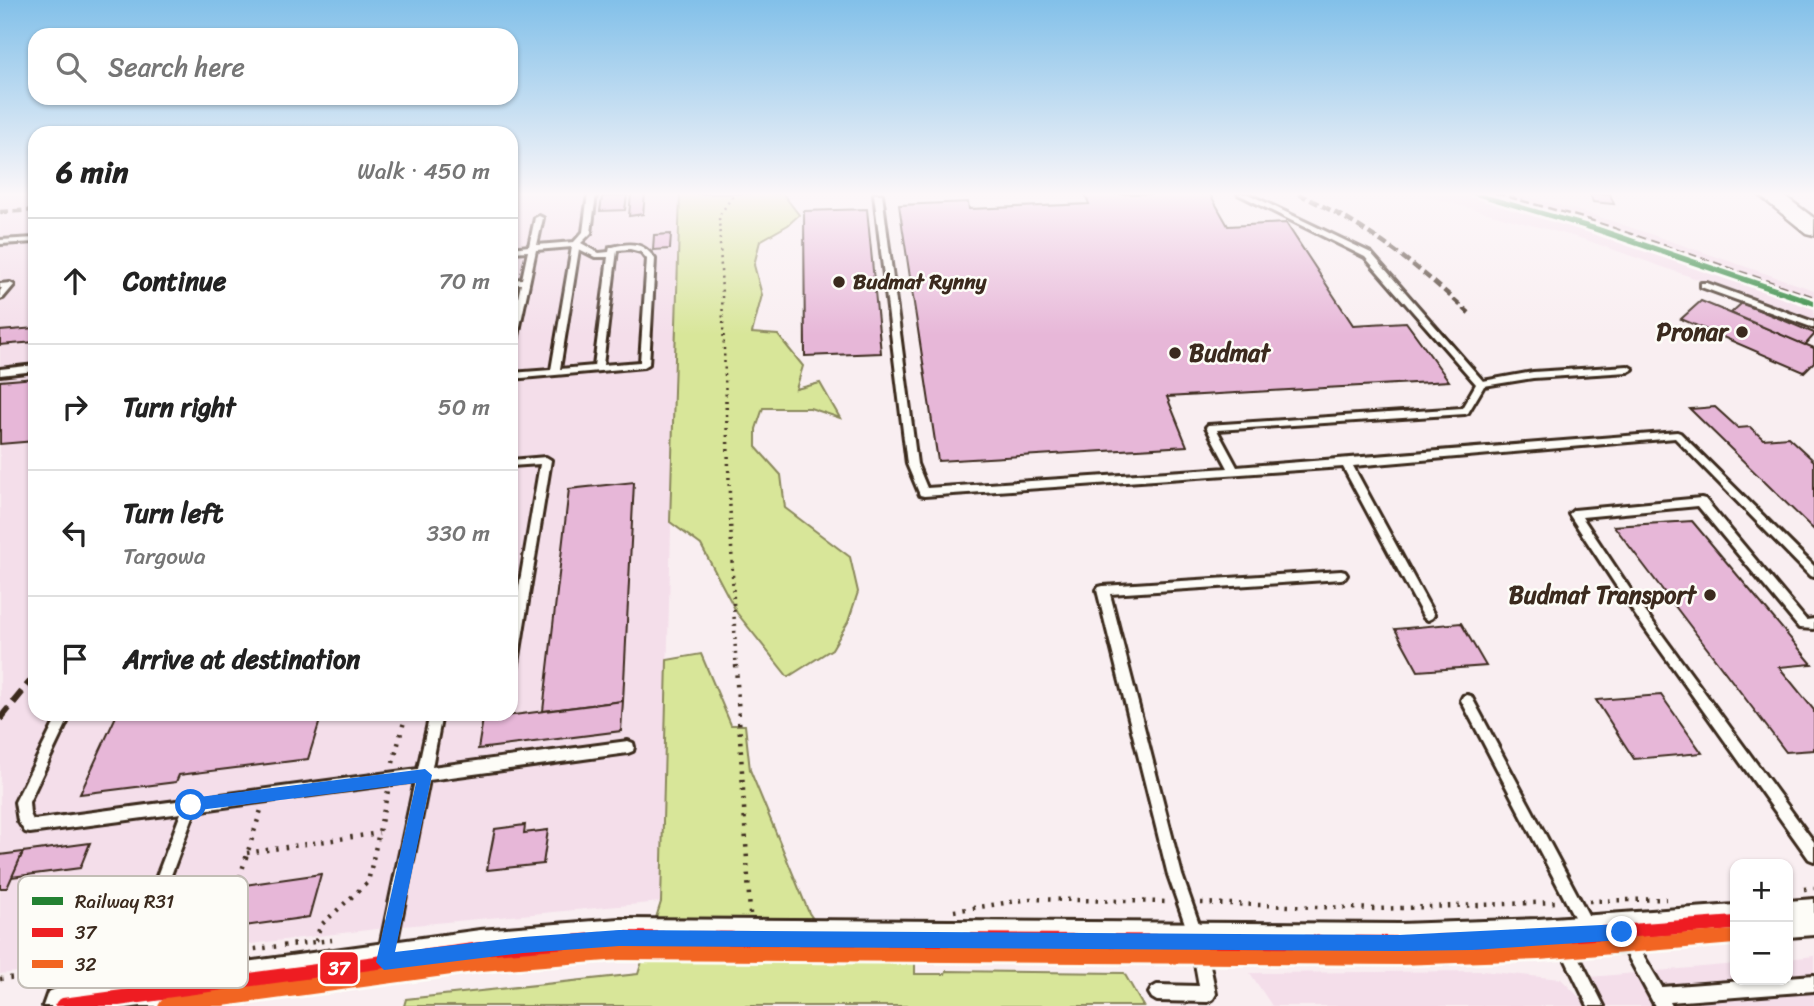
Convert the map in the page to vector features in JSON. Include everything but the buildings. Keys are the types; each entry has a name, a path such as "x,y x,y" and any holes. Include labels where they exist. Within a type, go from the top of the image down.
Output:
{"street":[{"path":"1793,919 1814,917"},
{"path":"248,981 502,947 619,938 1399,943 1591,934 1730,923"},
{"path":"62,1006 194,988"}],"lane":[{"path":"0,243 24,241"},
{"path":"518,316 534,241"},
{"path":"555,372 576,244 579,241"},
{"path":"884,241 912,464 924,492 1346,463 1677,435 1814,573"},
{"path":"1339,241 1368,255 1481,384"},
{"path":"518,249 576,244 598,255 612,254"},
{"path":"518,375 644,364 651,259 642,248 634,245 613,249 598,368"},
{"path":"518,282 525,281"},
{"path":"0,286 10,285 0,296"},
{"path":"1704,285 1814,325"},
{"path":"0,372 28,369"},
{"path":"1234,470 1211,427 1465,411 1481,384 1532,375 1628,369"},
{"path":"518,462 546,460 518,627"},
{"path":"1346,463 1428,615"},
{"path":"1814,624 1803,625 1701,502 1574,514 1640,613 1814,854"},
{"path":"1157,993 1208,994 1198,941 1175,875 1103,590 1341,575"},
{"path":"1467,700 1591,934 1660,1001 1814,983"},
{"path":"62,721 22,802 23,816 30,827 628,747"},
{"path":"384,962 435,721"},
{"path":"164,876 191,805"},
{"path":"1591,934 1597,1006"}],"path":[{"path":"720,241 738,725 750,919"},
{"path":"314,945 320,926 368,883 403,721"},
{"path":"240,876 266,794"},
{"path":"247,853 379,833"}],"shaded area":[{"path":"0,241 28,241 28,721 518,721 518,241 679,241 661,902 393,927 248,944 248,876 18,876 18,972 0,974"},
{"path":"1589,241 1670,241 1814,290 1814,320"},
{"path":"1814,956 1814,1006 1607,1006 1591,977 1730,964 1730,985 1793,985 1793,958"},
{"path":"1482,971 1561,979 1588,1006 1272,1006 1250,973"}],"green space":[{"path":"679,241 760,241 754,265 762,295 752,333 778,335 803,366 796,389 820,383 840,418 810,408 763,408 756,429 756,447 781,475 785,508 850,557 858,592 848,622 832,649 788,677 737,613 701,545 670,522"},
{"path":"701,654 731,725 745,725 750,770 809,913 844,963 915,963 915,974 945,974 946,971 1124,973 1143,1006 404,1006 406,999 638,974 661,902 667,660"}],"railway":[{"path":"1380,241 1469,313"},
{"path":"1648,241 1814,298"},
{"path":"0,719 28,685"}],"rail line":[{"name":"R31","path":"1631,241 1814,303"}],"transit line":[{"name":"37","path":"248,981 480,949 619,938 1399,943 1538,938 1730,923"},
{"name":"32","path":"166,1006 481,963 620,952 1399,957 1539,952 1730,937"},
{"name":"37","path":"62,1006 194,988"}],"place":[{"name":"Budmat Rynny","path":"839,282"},
{"name":"Pronar","path":"1742,332"},
{"name":"Budmat","path":"1175,353"},
{"name":"Budmat Transport","path":"1710,595"}],"route":[{"path":"191,805 425,775 384,962 480,949 619,938 1399,943 1472,942 1622,932"}]}
